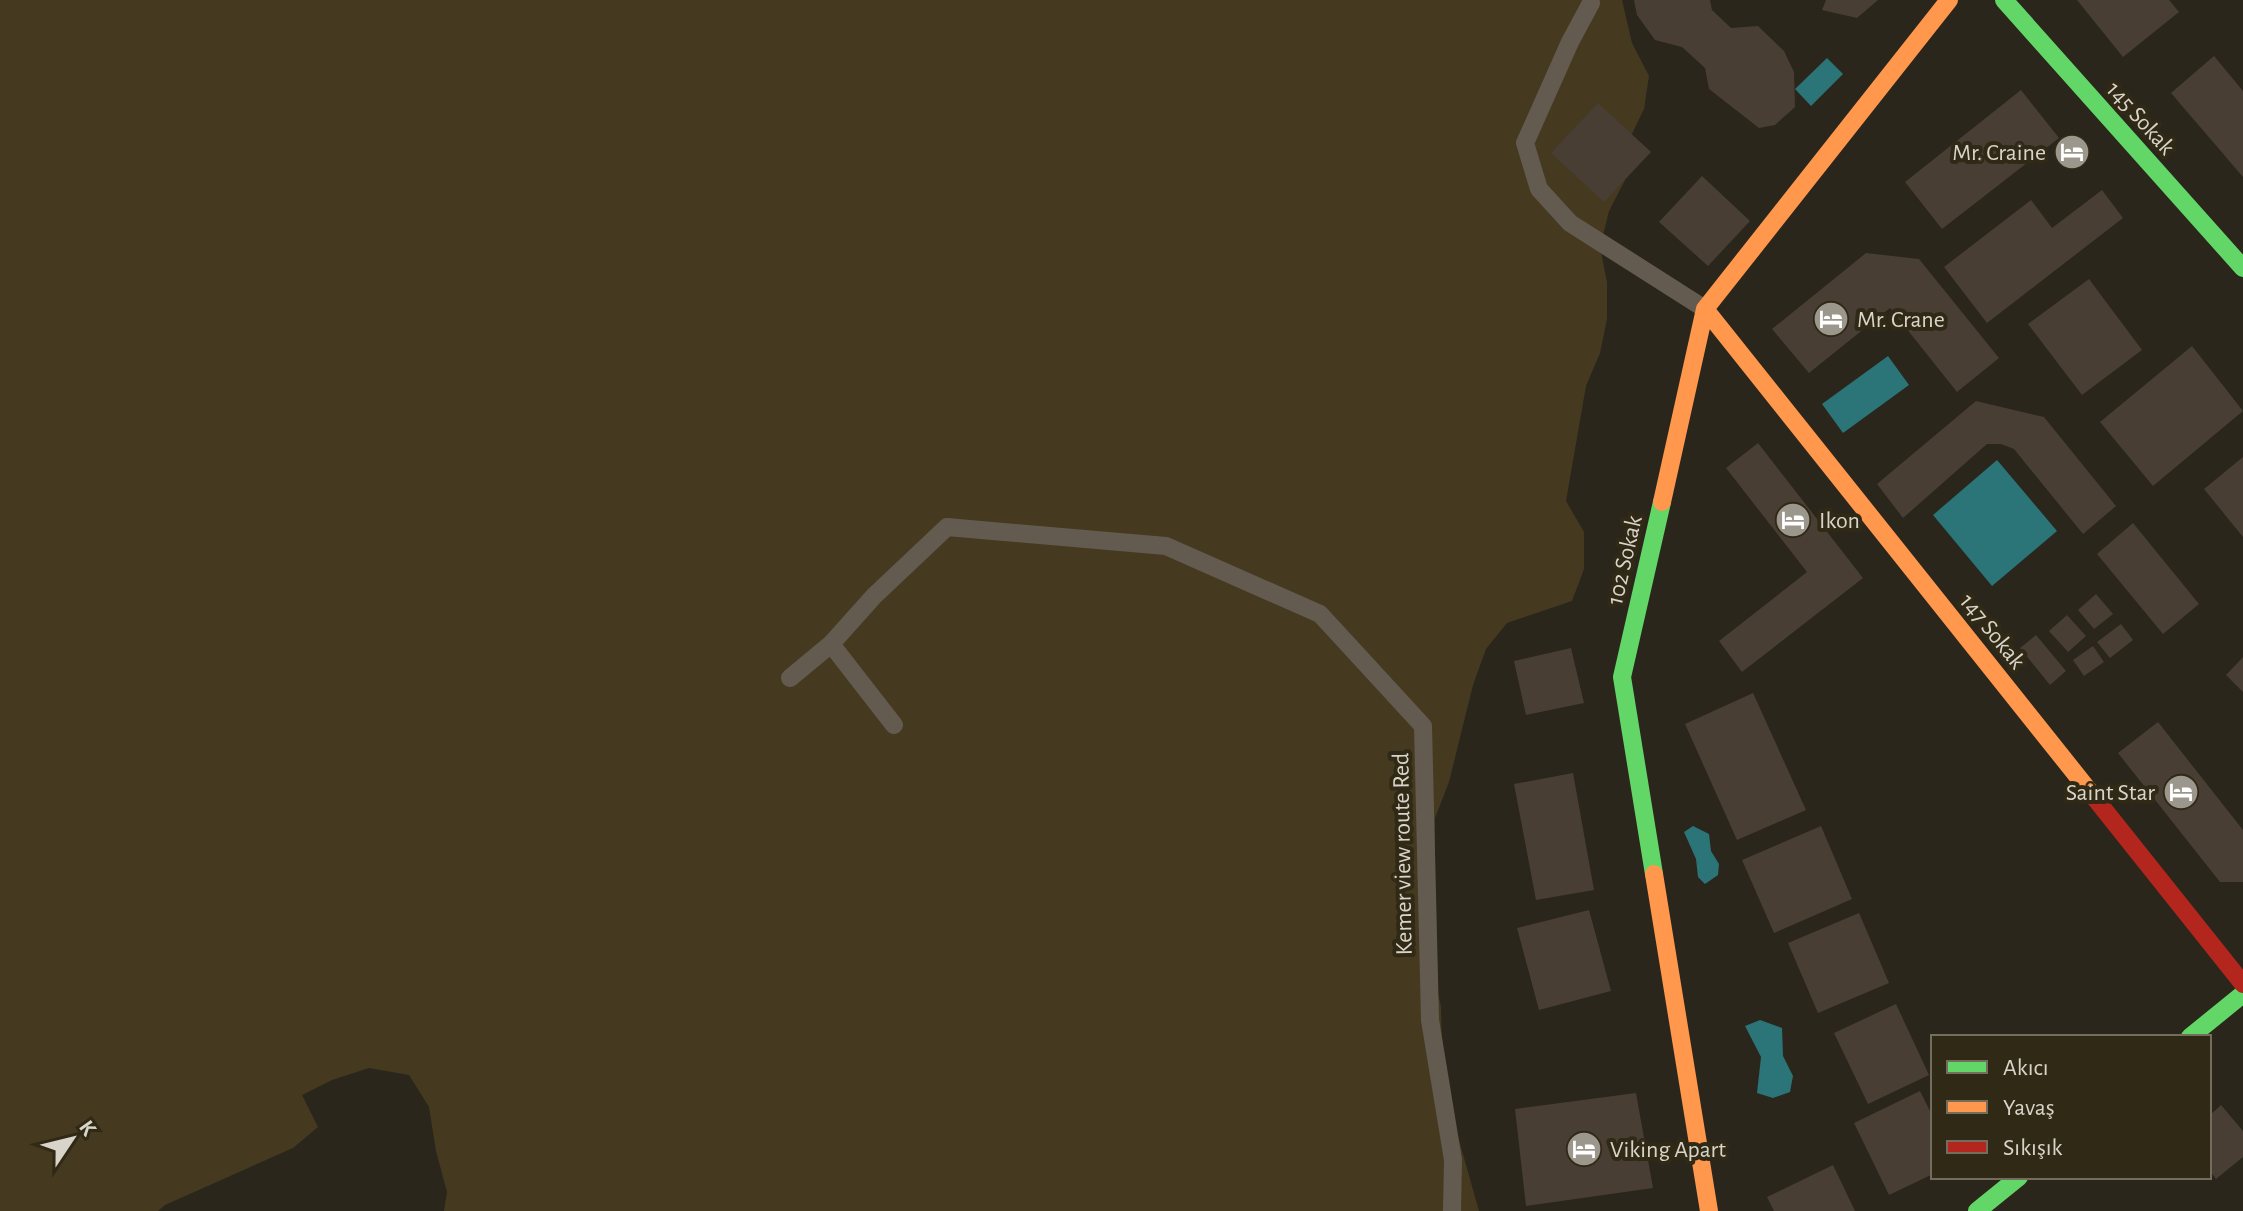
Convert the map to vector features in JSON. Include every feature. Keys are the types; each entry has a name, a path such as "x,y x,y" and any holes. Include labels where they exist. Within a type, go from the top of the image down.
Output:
{"street":[{"name":"102 Sokak","path":"1709,1211 1622,677 1705,309 1949,0"},
{"name":"145 Sokak","path":"2004,0 2243,268"},
{"name":"147 Sokak","path":"1705,309 2243,984"},
{"path":"2192,1035 2243,994"},
{"path":"1977,1211 2017,1179"}],"lane":[{"path":"1591,3 1525,143 1539,189 1570,223 1705,309"},
{"name":"Kemer view route Red","path":"790,678 831,644 874,596 947,527 1166,546 1320,614 1423,726 1430,1020 1453,1160 1452,1211"},
{"path":"831,644 894,725"}],"shaded area":[{"path":"0,0 1622,0 1632,43 1649,76 1644,109 1629,140 1625,180 1609,211 1600,247 1607,282 1607,319 1600,353 1586,386 1566,501 1584,532 1584,569 1572,601 1507,623 1486,649 1473,685 1449,782 1435,818 1434,974 1441,1007 1442,1046 1457,1133 1479,1211 444,1211 447,1192 429,1107 409,1075 369,1068 332,1080 302,1095 318,1127 293,1148 165,1205 158,1211 0,1211"}],"water":[{"path":"1827,58 1843,74 1811,106 1795,89"},
{"path":"1888,356 1909,385 1843,433 1822,404"},
{"path":"1997,460 2057,531 1992,586 1933,515"},
{"path":"1693,826 1709,834 1711,851 1719,864 1718,875 1705,884 1698,877 1696,859 1684,832"},
{"path":"1760,1020 1782,1028 1783,1056 1793,1076 1790,1092 1773,1098 1757,1093 1761,1057 1745,1026"}],"building":[{"path":"1634,0 1710,0 1712,10 1731,28 1758,26 1784,51 1794,72 1795,107 1775,125 1759,128 1709,89 1705,68 1682,47 1655,40 1637,15"},
{"path":"1826,0 1878,0 1857,18 1822,10"},
{"path":"2077,0 2169,0 2179,12 2123,57"},
{"path":"2214,56 2243,91 2243,177 2171,93"},
{"path":"2021,90 2059,138 1942,229 1905,182"},
{"path":"1598,103 1651,152 1604,202 1551,153"},
{"path":"1702,176 1750,221 1708,266 1659,222"},
{"path":"2102,190 2123,218 1987,323 1944,267 2031,200 2052,228"},
{"name":"Mr. Crane","path":"1866,253 1919,259 1999,358 1957,392 1890,308 1809,373 1772,329"},
{"path":"2089,279 2142,350 2082,395 2028,324"},
{"path":"2192,346 2243,411 2153,486 2100,422"},
{"path":"1976,401 2044,417 2116,506 2083,534 2014,449 2001,444 1987,444 1903,518 1877,484"},
{"name":"Ikon","path":"1758,443 1863,578 1742,672 1719,641 1807,572 1726,468"},
{"path":"2243,457 2243,537 2204,489"},
{"path":"2133,523 2199,604 2163,634 2097,554"},
{"path":"2096,594 2113,614 2094,629 2078,610"},
{"path":"2067,615 2086,636 2068,652 2049,631"},
{"path":"2121,624 2133,640 2110,658 2097,642"},
{"path":"2036,635 2066,671 2050,685 2020,648"},
{"path":"2093,646 2104,662 2084,676 2073,660"},
{"path":"1571,648 1584,703 1526,715 1514,661"},
{"path":"2243,657 2243,692 2226,675"},
{"path":"1753,693 1806,810 1737,840 1685,724"},
{"name":"Saint Star","path":"2158,722 2243,830 2243,882 2220,882 2118,753"},
{"path":"1573,773 1594,890 1536,900 1514,784"},
{"path":"1821,826 1852,899 1774,933 1742,860"},
{"path":"1589,910 1611,991 1539,1010 1517,928"},
{"path":"1859,913 1889,983 1818,1013 1788,943"},
{"path":"1896,1004 1929,1075 1868,1104 1834,1033"},
{"path":"1920,1091 1931,1113 1931,1175 1889,1195 1854,1123"},
{"path":"1636,1093 1653,1188 1526,1206 1515,1109"},
{"path":"2221,1105 2243,1131 2243,1157 2216,1179 2211,1173 2211,1114"},
{"path":"1833,1165 1855,1211 1774,1211 1767,1197"}],"traffic: fast":[{"path":"2004,0 2243,268"},
{"path":"1654,874 1622,677 1662,502"},
{"path":"2192,1035 2243,994"},
{"path":"1977,1211 2017,1179"}],"traffic: slow":[{"path":"1662,502 1705,309 1949,0"},
{"path":"1705,309 2094,797"},
{"path":"1654,874 1709,1211"}],"traffic: jam":[{"path":"2094,797 2243,984"}],"place":[{"name":"Mr. Craine","path":"2072,152"},
{"name":"Mr. Crane","path":"1831,319"},
{"name":"Ikon","path":"1793,520"},
{"name":"Saint Star","path":"2181,792"},
{"name":"Viking Apart","path":"1584,1149"}]}
